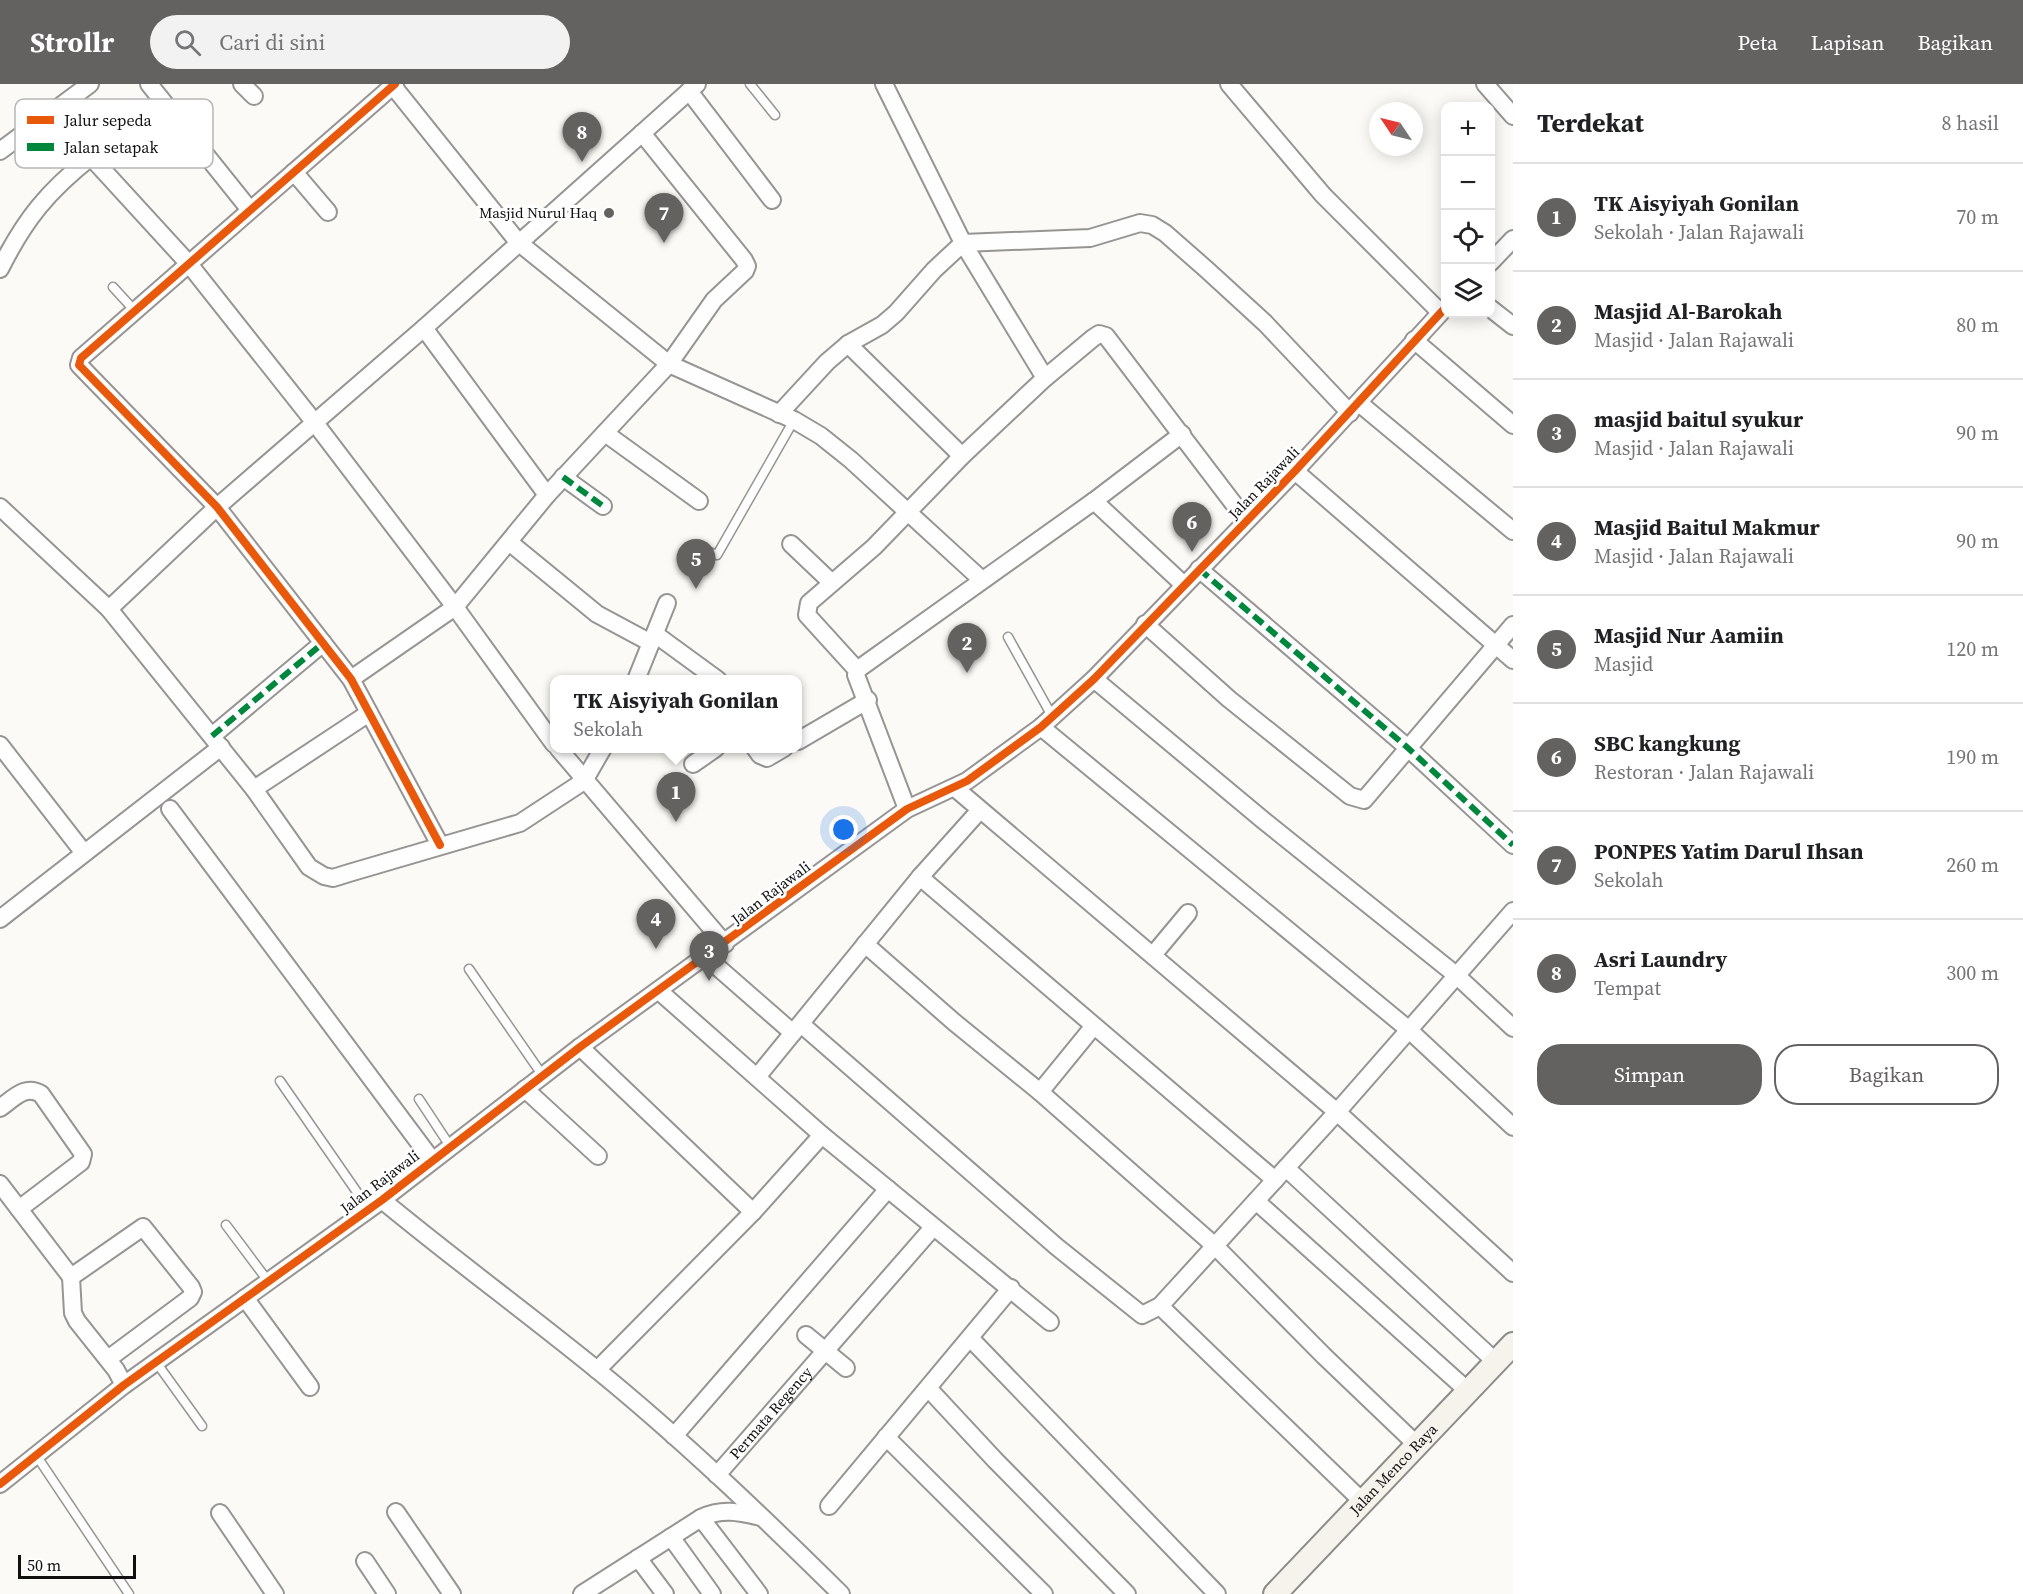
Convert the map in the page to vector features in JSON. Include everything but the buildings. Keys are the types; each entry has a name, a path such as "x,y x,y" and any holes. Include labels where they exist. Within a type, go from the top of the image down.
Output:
{"main road":[{"name":"Jalan Menco Raya","path":"1275,1594 1513,1344"}],"street":[{"path":"70,99 90,84"},
{"path":"149,84 161,99"},
{"path":"242,84 254,96"},
{"path":"884,84 963,243 1045,378"},
{"path":"1230,84 1323,195 1441,307"},
{"path":"1485,84 1513,116"},
{"path":"440,844 351,679 217,507 79,365 81,358 394,85 518,242 669,364 787,417 851,460 982,580"},
{"path":"110,609 217,507 424,328 693,88 772,200"},
{"path":"351,679 455,607 547,495 669,364 714,300 747,266 642,133"},
{"path":"0,151 15,140"},
{"path":"213,164 250,210"},
{"path":"0,269 16,239 44,197 78,168"},
{"path":"101,168 189,264 315,423 455,607 550,737"},
{"path":"294,172 328,212"},
{"path":"787,417 827,362 848,344 882,325 896,313 934,270 963,243 1090,238 1140,223 1152,225 1165,233 1265,323 1354,408 1513,531"},
{"path":"1495,259 1513,239"},
{"name":"Jalan Rajawali","path":"0,1484 124,1385 375,1204 580,1047 725,944 907,809 954,788 1046,722 1094,679 1295,471 1441,311"},
{"path":"1495,311 1513,326"},
{"path":"424,328 547,495"},
{"path":"857,670 807,615 809,603 874,547 962,456 1045,378 1093,338 1102,334 1182,434 1246,520"},
{"path":"1414,340 1513,425"},
{"path":"848,344 962,456"},
{"path":"605,433 699,501"},
{"path":"907,809 868,700 856,675 857,670 1094,501 1182,434"},
{"path":"1295,471 1513,660"},
{"path":"563,477 603,506"},
{"path":"1094,501 1184,585"},
{"path":"0,507 110,609 254,789 309,867 324,876 333,878 440,844 520,823 584,781 600,753"},
{"path":"509,542 597,614 653,639 710,675"},
{"path":"791,544 831,582"},
{"path":"1199,569 1408,748 1513,845"},
{"path":"638,675 667,603"},
{"path":"1145,624 1229,699 1350,796 1364,800 1513,625"},
{"path":"0,919 84,853 216,742 323,643"},
{"path":"1094,679 1263,820 1456,975 1513,1028"},
{"path":"802,739 868,700"},
{"path":"254,789 369,713"},
{"path":"1046,722 1408,1029 1513,1127"},
{"path":"0,745 84,853"},
{"path":"562,753 725,944"},
{"path":"693,764 709,753"},
{"path":"761,753 767,758 776,753"},
{"path":"954,788 1337,1112 1513,1273"},
{"path":"170,809 432,1160"},
{"path":"757,1077 920,878 980,810"},
{"path":"920,878 1093,1027 1281,1174 1496,1362"},
{"path":"706,957 797,1029 1133,1310 1142,1314 1160,1306 1337,1112 1456,975 1507,930 1513,911"},
{"path":"1153,955 1188,913"},
{"path":"865,944 954,1022 1040,1092 1215,1246 1324,1356 1417,1444"},
{"path":"659,991 822,1135 1050,1322"},
{"path":"1040,1092 1093,1027"},
{"path":"580,1047 753,1212"},
{"path":"0,1108 20,1094 34,1089 41,1094 83,1154 81,1162 19,1209"},
{"path":"525,1089 598,1156"},
{"path":"597,1370 753,1212 822,1135"},
{"path":"0,1184 70,1277 73,1313 108,1359 124,1385"},
{"path":"674,1436 888,1189"},
{"path":"1256,1201 1468,1391"},
{"path":"375,1204 597,1370 723,1479 841,1594"},
{"path":"70,1277 143,1227 191,1287 193,1292 190,1298 108,1359"},
{"name":"Permata Regency","path":"708,1515 723,1500 723,1479 826,1351 929,1232"},
{"path":"830,1506 971,1339 1011,1288"},
{"path":"245,1298 310,1387"},
{"path":"1160,1306 1363,1502"},
{"path":"806,1335 846,1368"},
{"path":"971,1339 1216,1594"},
{"path":"928,1388 995,1460 1127,1594"},
{"path":"886,1437 1044,1594"},
{"path":"396,1512 452,1594"},
{"path":"587,1593 708,1515 740,1512 764,1517"},
{"path":"220,1513 275,1594"},
{"path":"708,1515 759,1594"},
{"path":"671,1537 712,1594"},
{"path":"638,1558 665,1594"},
{"path":"364,1561 387,1594"}],"lane":[{"path":"750,84 775,115"},
{"path":"113,287 135,311"},
{"path":"698,548 717,555 787,417"},
{"path":"1008,637 1046,722"},
{"path":"469,969 543,1076"},
{"path":"279,1081 375,1204"},
{"path":"419,1099 450,1146"},
{"path":"226,1225 268,1281"},
{"path":"156,1362 202,1426"},
{"path":"36,1455 129,1594"}],"marked path":[{"path":"563,477 603,506"},
{"path":"1199,569 1408,748 1513,845"},
{"path":"212,736 323,643"}],"cycle path":[{"path":"395,84 81,358 79,365 217,507 351,679 440,845"},
{"path":"0,1484 124,1385 382,1200 580,1047 907,809 967,781 1041,727 1094,679 1295,471 1441,312"}],"place":[{"name":"Asri Laundry","path":"582,162"},
{"name":"Masjid Nurul Haq","path":"609,213"},
{"name":"PONPES Yatim Darul Ihsan","path":"664,243"},
{"name":"SBC kangkung","path":"1192,552"},
{"name":"Masjid Nur Aamiin","path":"696,589"},
{"name":"Masjid Al-Barokah","path":"967,673"},
{"name":"TK Aisyiyah Gonilan","path":"676,822"},
{"name":"Masjid Baitul Makmur","path":"656,949"},
{"name":"masjid baitul syukur","path":"709,981"}]}
